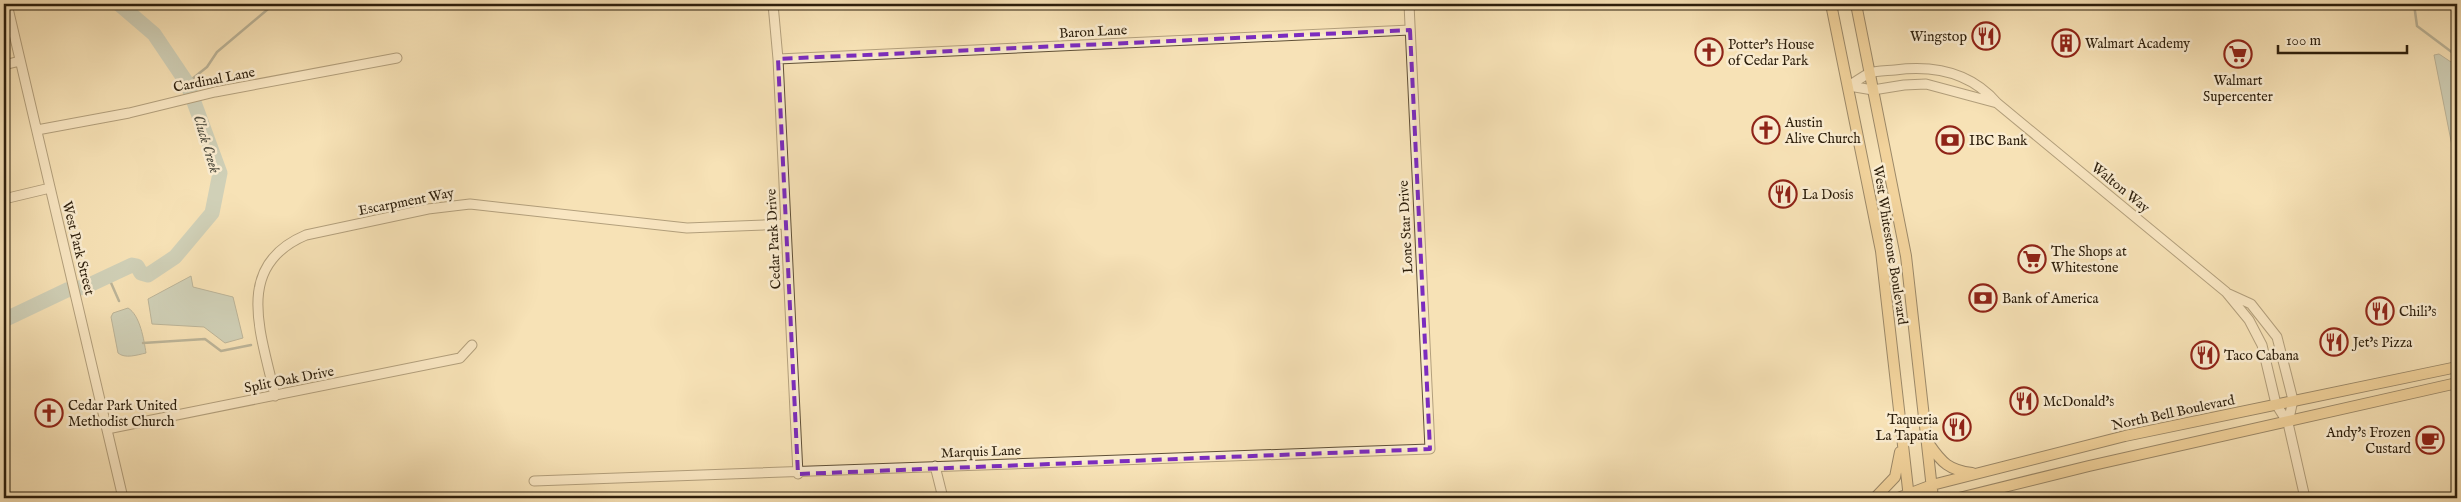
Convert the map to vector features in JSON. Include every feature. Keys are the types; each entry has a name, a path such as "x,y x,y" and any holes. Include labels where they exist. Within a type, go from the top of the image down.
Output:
{"main road":[{"name":"West Whitestone Boulevard","path":"1831,4 1881,251 1909,496"},
{"name":"West Whitestone Boulevard","path":"1856,4 1906,256 1933,498"},
{"name":"North Bell Boulevard","path":"1898,498 1909,496 1932,485 2108,440 2293,400 2457,368"},
{"path":"1959,498 2192,442 2288,423 2457,383"},
{"path":"1928,442 1942,462 1959,471 1978,474"},
{"path":"1875,498 1895,477 1902,444"},
{"path":"1976,498 1993,490"}],"street":[{"name":"West Park Street","path":"7,4 80,306 106,429 123,498"},
{"name":"Cedar Park Drive","path":"773,4 778,59 798,474"},
{"name":"Lone Star Drive","path":"1410,4 1430,449"},
{"name":"Baron Lane","path":"778,59 1410,30"},
{"name":"Cardinal Lane","path":"37,130 129,113 204,94 397,58"},
{"path":"4,65 20,61"},
{"name":"Walton Way","path":"1849,86 1870,73 1922,68 1956,74 1986,91 1997,103 2226,292 2248,320 2262,345 2276,404 2288,423 2305,498"},
{"name":"Walton Way","path":"1849,86 1874,90 1904,85 1926,84 1997,103"},
{"path":"4,199 50,188"},
{"name":"Escarpment Way","path":"275,396 257,307 258,287 264,271 275,253 291,241 306,235 428,209 470,204 687,228 786,224"},
{"name":"Walton Way","path":"2226,292 2251,304 2277,337 2293,400 2288,423"},
{"name":"Split Oak Drive","path":"106,429 460,358 472,346"},
{"name":"Marquis Lane","path":"534,481 798,474 935,466 1430,449"},
{"path":"935,466 943,498"}],"highlighted area":[{"path":"1410,30 1430,449 798,474 778,59"}],"water":[{"path":"2439,54 2457,66 2457,143 2455,143 2457,171 2434,55"},
{"path":"191,276 193,287 233,297 243,338 225,343 204,327 152,324 148,299"},
{"path":"128,308 136,316 143,335 146,353 128,356 118,353 111,317 113,313"}],"waterway":[{"name":"Cluck Creek","path":"4,320 67,290 85,287 132,265 137,266 141,273 148,275 175,257 212,213 220,173 187,83 154,34 119,4"},
{"path":"187,83 207,67 217,52 274,4"},
{"path":"2414,4 2417,26 2457,56"},
{"path":"108,276 119,301"},
{"path":"143,343 205,339 221,351 251,345"}],"place":[{"name":"Wingstop","path":"1986,36"},
{"name":"Walmart Academy","path":"2066,43"},
{"name":"Potter's House of Cedar Park","path":"1709,52"},
{"name":"Walmart Supercenter","path":"2238,54"},
{"name":"Austin Alive Church","path":"1766,130"},
{"name":"IBC Bank","path":"1950,140"},
{"name":"La Dosis","path":"1783,194"},
{"name":"The Shops at Whitestone","path":"2032,259"},
{"name":"Bank of America","path":"1983,298"},
{"name":"Chili's","path":"2380,311"},
{"name":"Jet's Pizza","path":"2334,342"},
{"name":"Taco Cabana","path":"2205,355"},
{"name":"McDonald's","path":"2024,401"},
{"name":"Cedar Park United Methodist Church","path":"49,413"},
{"name":"Taqueria La Tapatia","path":"1957,427"},
{"name":"Andy's Frozen Custard","path":"2430,440"}]}
